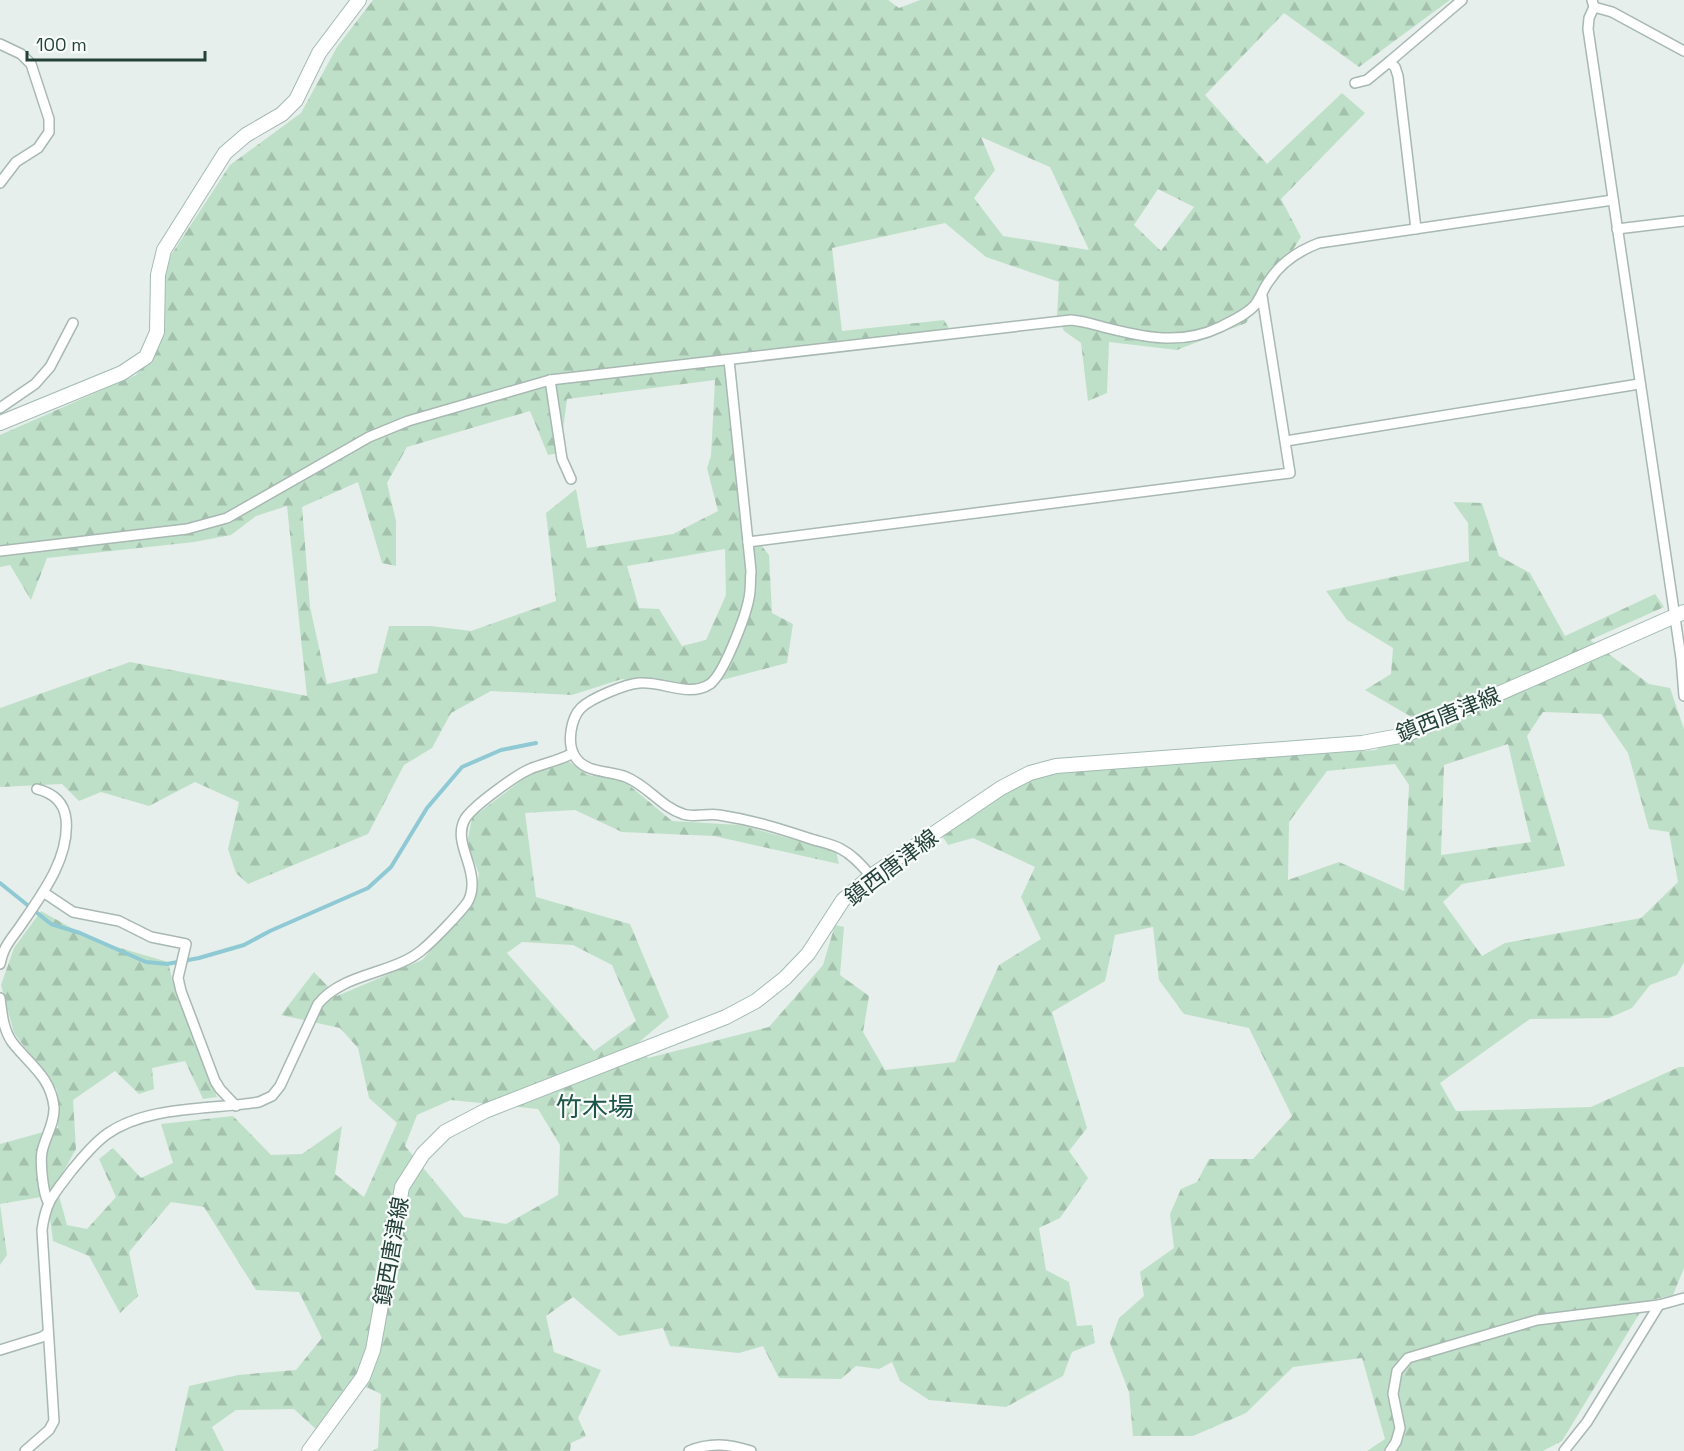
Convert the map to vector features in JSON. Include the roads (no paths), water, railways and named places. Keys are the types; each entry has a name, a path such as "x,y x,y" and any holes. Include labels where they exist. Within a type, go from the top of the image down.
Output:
{"main road":[{"path":"0,423 122,373 146,357 157,332 158,275 164,250 225,153 246,135 282,114 296,100 319,53 359,0"},
{"name":"鎮西唐津線","path":"309,1451 363,1377 374,1350 402,1187 423,1154 445,1132 485,1111 726,1017 756,1001 808,954 843,900 871,876 1001,788 1030,772 1056,766 1362,743 1405,735 1680,614"}],"street":[{"path":"1355,83 1367,80 1462,0"},
{"path":"1684,51 1593,4 1588,29 1639,384 1680,614 1684,696"},
{"path":"0,44 21,54 31,64 50,119 49,132 38,148 16,162 0,183"},
{"path":"1389,62 1395,67 1398,76 1416,229"},
{"path":"0,551 134,536 205,525 228,518 340,453 388,429 408,421 550,380 1071,320 1085,321 1137,335 1169,339 1188,338 1208,333 1237,319 1253,307 1262,296 1267,283 1280,265 1303,249 1319,243 1613,200"},
{"path":"1617,229 1684,221"},
{"path":"748,542 1290,473 1262,296"},
{"path":"0,408 35,384 50,367 73,323"},
{"path":"729,360 751,571 749,599 727,661 717,678 709,685 697,689 680,689 641,683 630,685 596,699 581,708 574,722 570,737 573,753 578,762 589,769 626,777 644,787 666,807 686,815 713,814 751,819 840,849 860,863 871,876"},
{"path":"550,380 562,459 571,478"},
{"path":"1286,441 1639,384"},
{"path":"25,1451 50,1430 54,1421 42,1230 48,1202 99,1140 129,1122 147,1116 259,1102 272,1096 280,1086 318,1004 327,993 338,986 405,960 422,950 468,902 472,886 471,871 464,852 462,835 464,821 473,810 522,773 573,753"},
{"path":"0,964 4,951 56,867 68,833 66,813 59,800 49,792 37,789"},
{"path":"40,896 73,912 119,921 151,937 186,944 178,978 181,991 215,1081 236,1106"},
{"path":"0,998 5,1028 12,1041 45,1078 51,1092 54,1108 52,1124 42,1154 45,1196 48,1202"},
{"path":"1390,1451 1396,1442 1400,1428 1393,1394 1397,1371 1408,1358 1537,1320 1659,1305 1684,1298"},
{"path":"1564,1451 1587,1422 1659,1305"},
{"path":"0,1350 48,1333"},
{"path":"689,1451 711,1444 751,1451"}],"waterway":[{"path":"0,883 51,924 80,933 146,962 167,964 199,958 244,945 270,931 368,888 391,867 427,808 462,767 501,750 536,743"}],"district":[{"name":"竹木場","path":"595,1107"}]}
